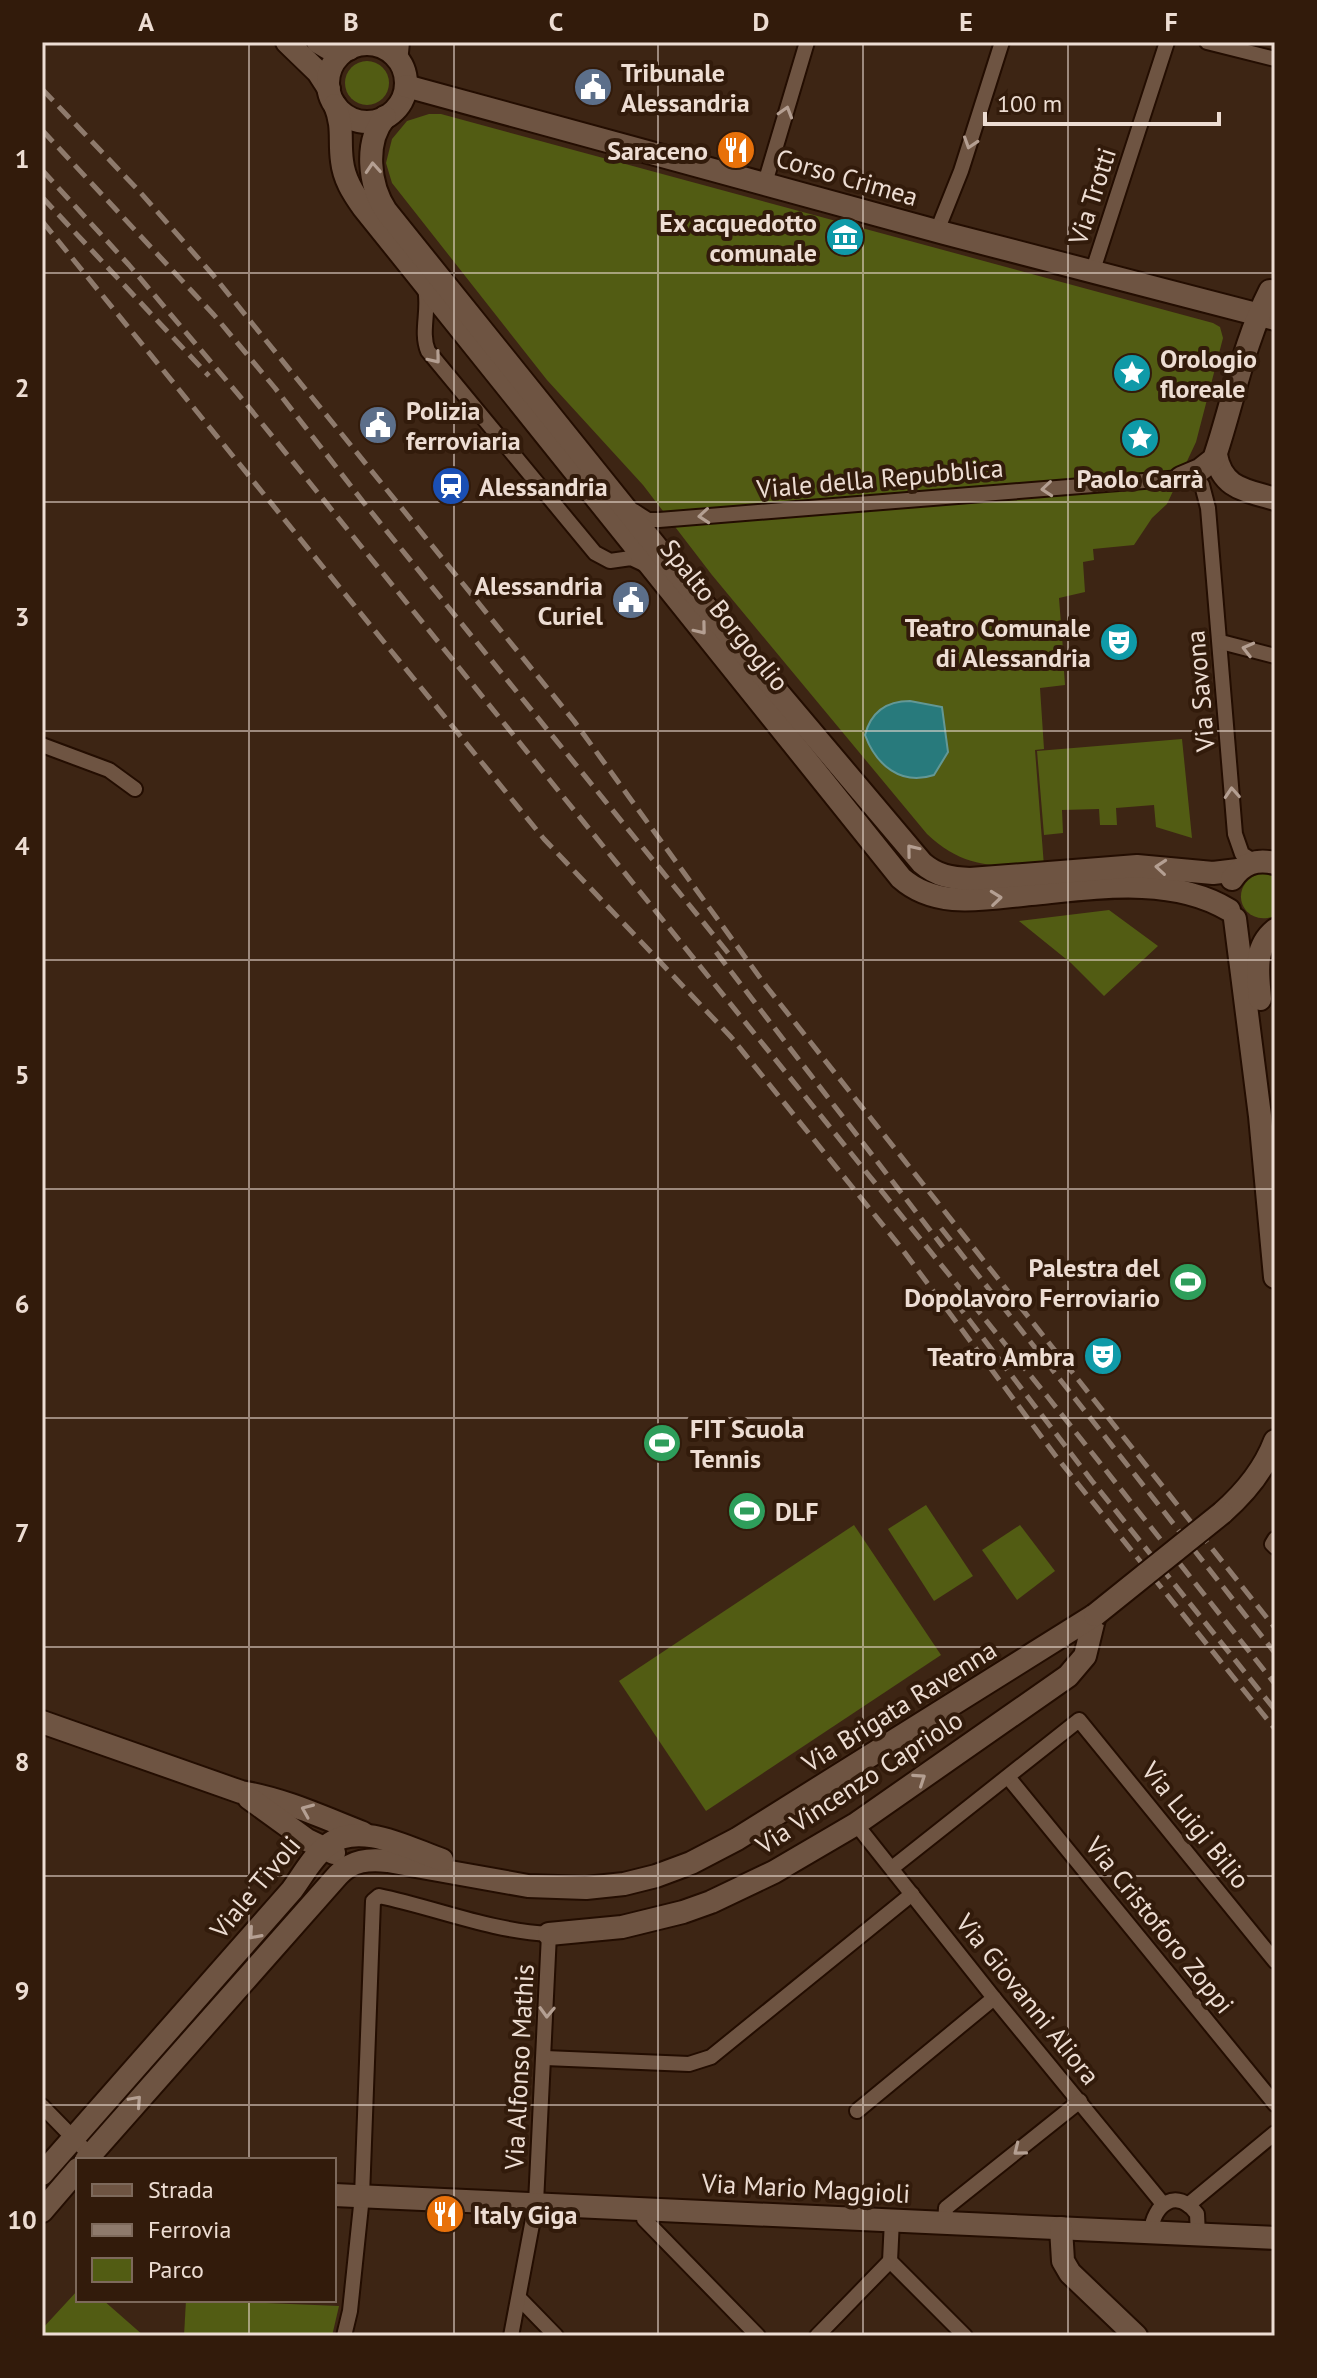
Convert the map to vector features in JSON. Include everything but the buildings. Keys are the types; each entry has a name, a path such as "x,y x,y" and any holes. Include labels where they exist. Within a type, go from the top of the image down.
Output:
{"main road":[{"name":"Spalto Borgoglio","path":"287,42 318,72 332,97 342,124 342,158 349,185 424,284 432,314 652,568 893,869 915,888 954,900 1090,889 1154,889 1203,898 1251,929 1275,929"},
{"path":"318,42 328,48 361,45 401,53 406,86 399,104 385,117 372,122 358,121 344,115 332,97 329,76 333,64 361,45"},
{"name":"Corso Crimea","path":"406,86 1092,273 1267,317"},
{"name":"Spalto Borgoglio","path":"385,117 376,133 372,150 373,179 386,211 689,586 930,870 946,877 970,879 1137,866 1203,873 1256,865"},
{"path":"1181,478 1203,468 1216,455 1248,345 1267,317 1273,282"},
{"path":"1227,307 1243,319 1248,345"},
{"path":"1216,455 1227,482 1265,496"},
{"path":"1256,865 1228,889 1260,1116 1275,1277"},
{"path":"1260,1116 1258,961 1263,942 1275,929"},
{"name":"Via Brigata Ravenna","path":"488,1877 528,1886 586,1888 640,1880 691,1863 737,1839 1095,1615 1222,1513 1252,1482 1275,1441"},
{"name":"Via Vincenzo Capriolo","path":"549,1934 622,1927 683,1912 774,1872 856,1824 1068,1676 1085,1656 1095,1615"},
{"path":"42,1722 241,1792 273,1798 488,1877"},
{"path":"241,1792 323,1849 346,1857 488,1877"},
{"path":"288,1825 302,1841 306,1853 302,1872 292,1890"},
{"name":"Viale Tivoli","path":"43,2173 292,1890 323,1849 343,1838 372,1836"},
{"name":"Viale Tivoli","path":"90,2158 344,1868 370,1860"},
{"path":"43,2173 76,2171"},
{"name":"Viale Tivoli","path":"42,2211 76,2174"},
{"name":"Via Mario Maggioli","path":"336,2195 1275,2238"},
{"path":"1061,2228 1063,2261 1070,2273 1136,2336"}],"street":[{"path":"765,183 807,42"},
{"path":"937,231 961,171 1002,42"},
{"name":"Via Trotti","path":"1092,273 1167,42"},
{"path":"1207,42 1275,59"},
{"path":"468,313 451,303 432,314 425,342 428,351 473,415 595,553 610,561 631,558 652,568"},
{"name":"Viale della Repubblica","path":"599,476 638,515 650,520 1181,478"},
{"path":"1181,478 1191,477 1200,482 1208,508"},
{"path":"1208,508 1212,496 1220,490 1265,496"},
{"name":"Via Savona","path":"1208,508 1235,834 1242,854 1256,865"},
{"path":"1221,642 1275,656"},
{"path":"42,745 109,770 135,789"},
{"name":"Via Luigi Bilio","path":"1008,1777 1079,1720 1275,1961"},
{"path":"892,1868 1008,1777"},
{"name":"Via Cristoforo Zoppi","path":"1008,1777 1275,2104"},
{"name":"Via Giovanni Aliora","path":"856,1824 1163,2204"},
{"path":"545,2058 689,2064 711,2057 912,1894"},
{"name":"Via Vincenzo Capriolo","path":"362,2196 374,1898 400,1900 478,1922 549,1934"},
{"name":"Via Alfonso Mathis","path":"511,2336 536,2203 549,1934"},
{"path":"857,2111 994,1998"},
{"path":"945,2222 946,2208 1080,2101"},
{"path":"42,2106 74,2138 77,2158"},
{"path":"1188,2205 1275,2133"},
{"path":"344,2336 350,2311 362,2196"},
{"path":"1151,2232 1153,2215 1163,2204 1177,2201 1188,2205 1197,2214 1198,2235"},
{"path":"645,2208 644,2219 758,2336"},
{"path":"817,2336 890,2261 892,2220"},
{"path":"890,2261 965,2336"},
{"path":"519,2298 556,2336"}],"green space":[{"path":"367,61 383,67 389,83 383,99 367,105 351,99 345,83 351,67"},
{"path":"429,114 441,114 1220,327 1223,338 1196,442 1167,504 1152,518 1134,545 1093,549 1094,560 1083,562 1085,592 1059,598 1063,650 1076,652 1076,656 1063,657 1065,685 1040,688 1044,749 1035,750 1044,866 982,864 954,854 927,834 712,575 643,485 547,380 392,183 386,163 392,139 407,121"},
{"path":"1182,739 1192,838 1156,827 1154,805 1116,808 1117,825 1100,825 1099,809 1062,810 1063,833 1044,835 1037,751"},
{"path":"1262,873 1275,877 1275,916 1263,918 1253,916 1246,910 1241,894 1251,878"},
{"path":"1109,910 1158,946 1104,996 1071,963 1019,921"},
{"path":"926,1505 973,1576 934,1601 888,1529"},
{"path":"854,1525 941,1655 706,1811 619,1681"},
{"path":"1020,1525 1055,1571 1017,1600 982,1550"},
{"path":"76,2292 76,2302 105,2302 144,2336 42,2336 42,2329"},
{"path":"186,2302 339,2306 332,2336 184,2336"}],"water":[{"path":"910,701 942,707 948,752 934,775 922,778 901,775 883,764 865,735 871,720 881,709"}],"railway":[{"path":"42,89 213,275 574,721 766,986 1275,1628"},
{"path":"42,130 214,315 275,388 364,503 733,959"},
{"path":"42,170 129,265 243,400 1047,1396 1275,1684"},
{"path":"42,197 209,376"},
{"path":"42,221 544,839 731,1037 899,1245 1058,1459 1275,1729"},
{"path":"716,952 943,1247"},
{"path":"941,1228 1275,1653"},
{"path":"954,1300 1092,1481 1275,1710"}],"place":[{"name":"Tribunale Alessandria","path":"593,87"},
{"name":"Saraceno","path":"736,150"},
{"name":"Ex acquedotto comunale","path":"845,237"},
{"name":"Orologio floreale","path":"1132,373"},
{"name":"Polizia ferroviaria","path":"378,425"},
{"name":"Paolo Carrà","path":"1140,438"},
{"name":"Alessandria","path":"451,486"},
{"name":"Alessandria Curiel","path":"631,600"},
{"name":"Teatro Comunale di Alessandria","path":"1119,642"},
{"name":"Palestra del Dopolavoro Ferroviario","path":"1188,1282"},
{"name":"Teatro Ambra","path":"1103,1356"},
{"name":"FIT Scuola Tennis","path":"662,1443"},
{"name":"DLF","path":"747,1511"},
{"name":"Italy Giga","path":"445,2214"}]}
